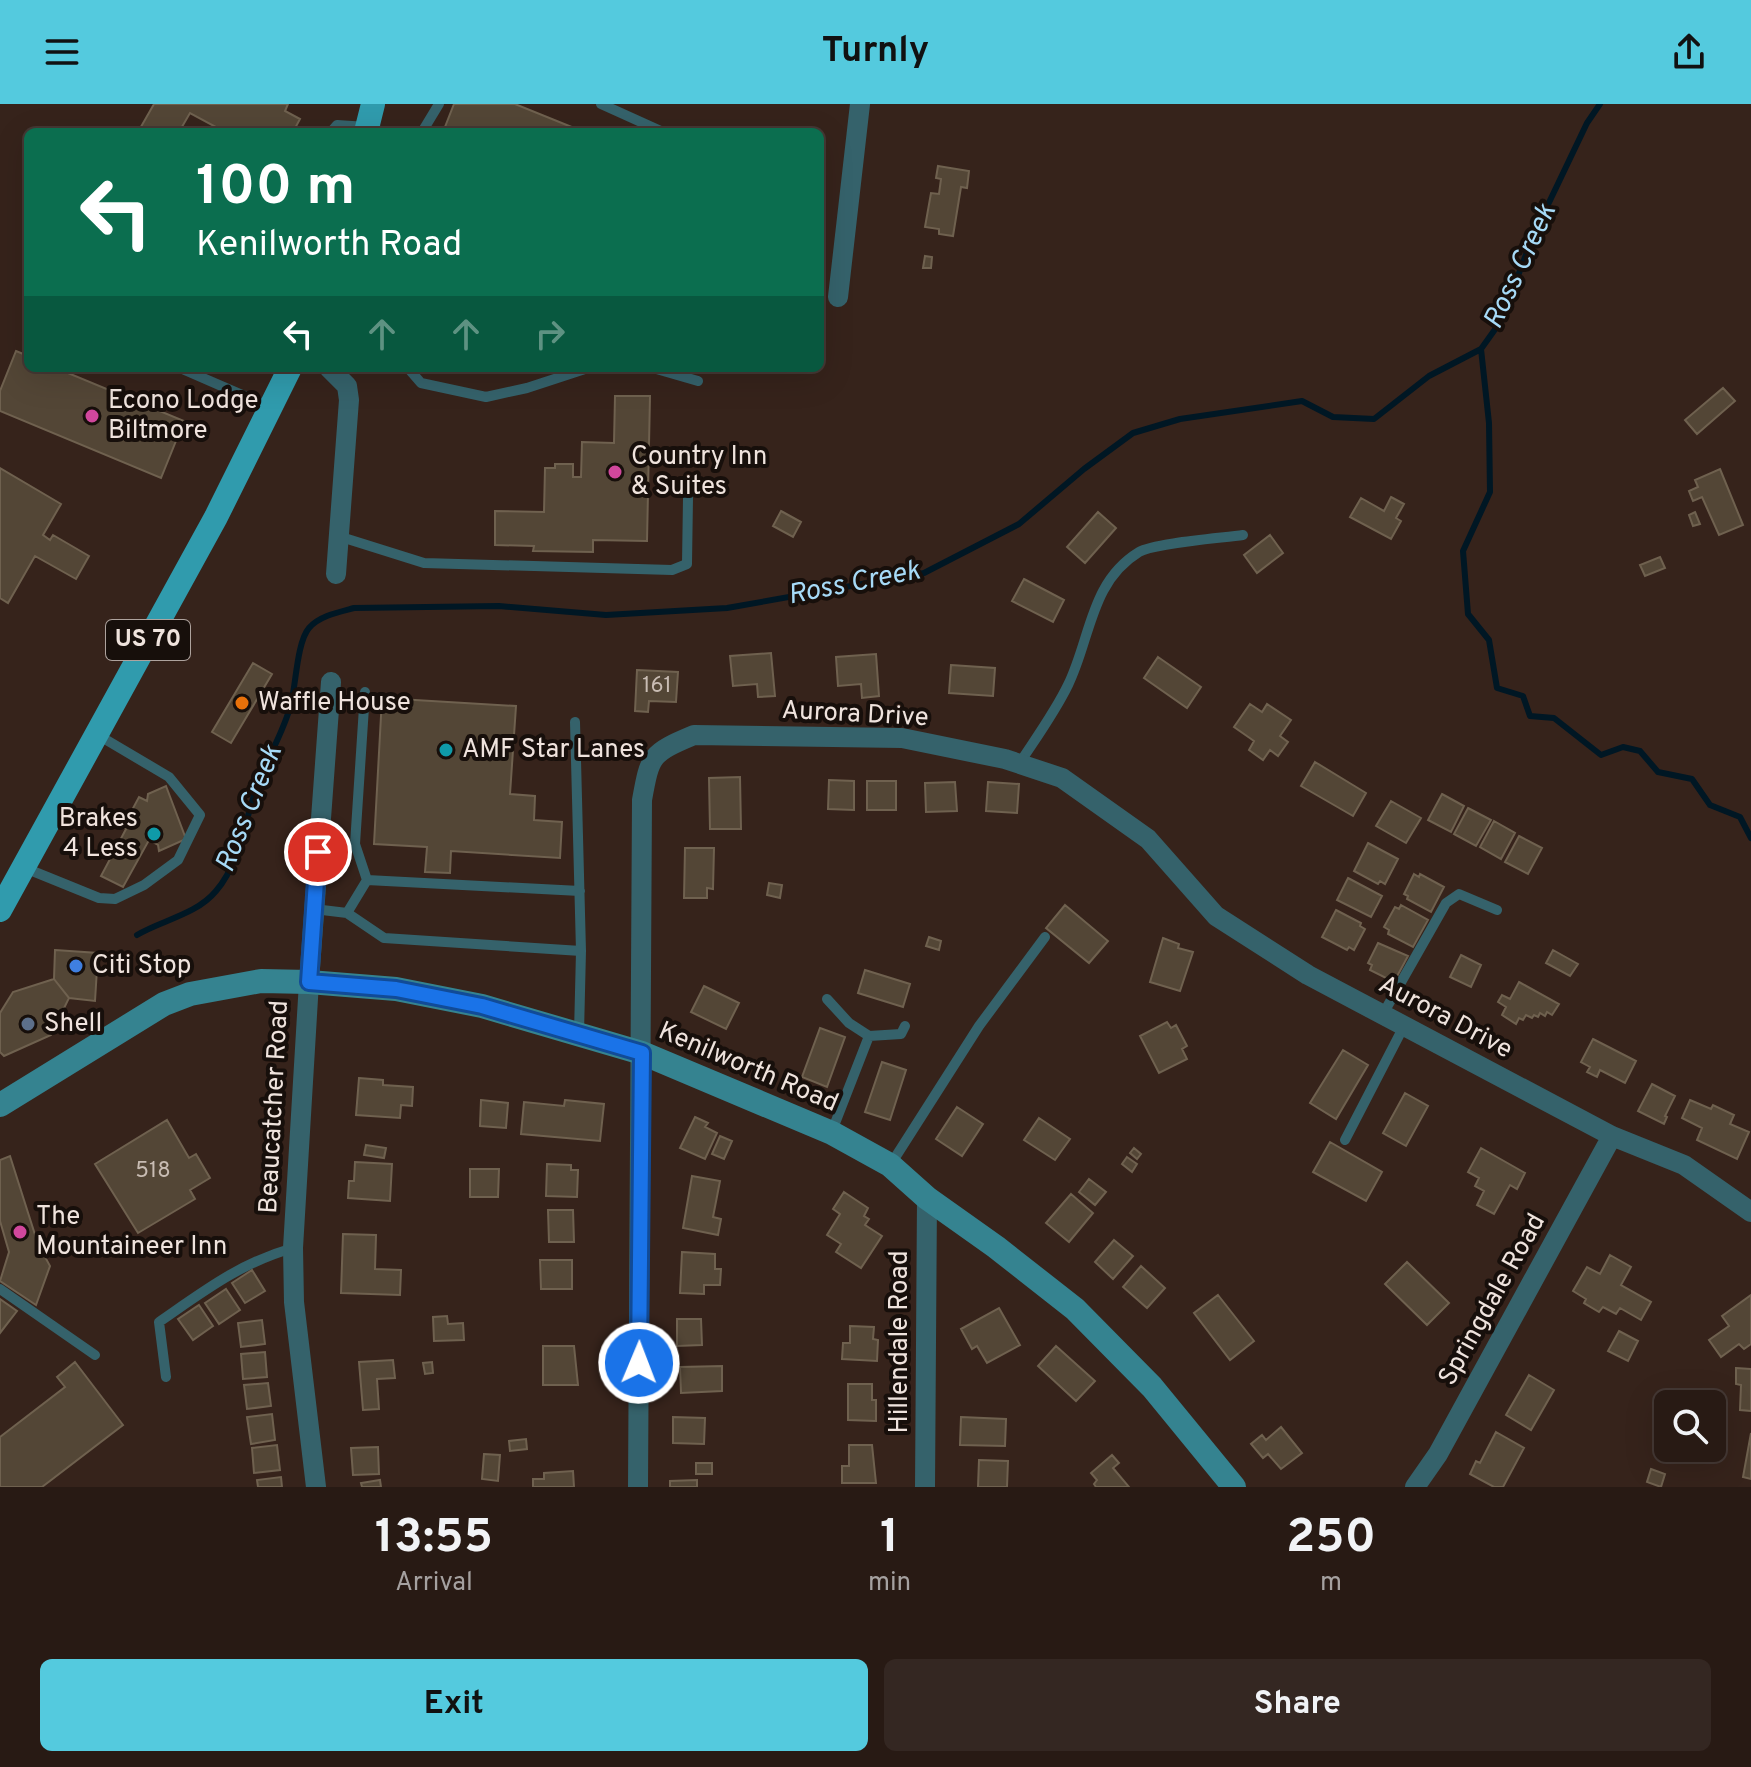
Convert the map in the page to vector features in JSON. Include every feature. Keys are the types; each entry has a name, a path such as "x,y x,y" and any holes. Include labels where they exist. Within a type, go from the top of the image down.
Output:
{"main road":[{"name":"US 70","path":"0,910 216,517 288,372"}],"street":[{"path":"838,297 860,104"},
{"path":"333,372 347,386 349,400 336,574"},
{"name":"Beaucatcher Road","path":"316,1487 294,1302 293,1248 331,682"},
{"name":"Aurora Drive","path":"638,1487 642,800 648,763 668,746 694,735 902,738 1019,764 1062,778 1148,839 1216,916 1308,975 1612,1136 1684,1165 1751,1212"},
{"name":"Kenilworth Road","path":"0,1105 164,1004 190,994 261,981 396,989 482,1006 642,1053 832,1133 890,1165 927,1198 1075,1309 1152,1387 1234,1487"},
{"name":"Springdale Road","path":"1415,1487 1438,1454 1612,1136"},
{"name":"Hillendale Road","path":"925,1487 927,1198"}],"lane":[{"path":"424,128 439,104"},
{"path":"601,104 654,128"},
{"path":"334,128 337,125 372,124"},
{"path":"189,372 271,407"},
{"path":"411,372 421,383 486,397 576,372"},
{"path":"667,372 698,381"},
{"path":"338,536 424,563 672,570 687,564 688,498"},
{"path":"1019,764 1068,687 1081,655 1096,601 1121,566 1142,550 1243,535"},
{"path":"347,913 367,880 355,844 365,692"},
{"path":"575,722 581,951 579,1035"},
{"path":"23,867 99,898 115,899 144,885 178,860 200,815 169,777 97,734"},
{"path":"367,880 580,891"},
{"path":"1383,1014 1446,903 1459,894 1497,910"},
{"path":"314,909 347,913 384,938 581,951"},
{"path":"890,1165 979,1026 1045,937"},
{"path":"827,999 849,1023 869,1036 901,1034 905,1026"},
{"path":"1345,1140 1404,1026"},
{"path":"832,1133 869,1036"},
{"path":"166,1377 159,1322 260,1258 293,1248"},
{"path":"0,1289 95,1355"}],"building":[{"path":"154,104 288,104 285,111 300,119 295,128 218,128 190,113 181,128 140,128"},
{"path":"154,104 288,104 285,111 300,119 295,128 218,128 190,113 181,128 140,128"},
{"path":"454,104 515,104 574,128 445,128"},
{"path":"938,166 969,171 967,188 961,187 953,236 925,227 931,193 939,194 941,179 936,178"},
{"path":"925,256 932,257 931,268 923,268"},
{"name":"Econo Lodge Biltmore","path":"16,351 24,354 24,372 66,372 184,421 161,478 0,411 0,391"},
{"path":"1723,388 1735,401 1697,434 1685,420"},
{"name":"Country Inn & Suites","path":"615,396 650,396 647,541 593,540 593,552 533,551 534,546 495,545 495,511 544,512 545,468 555,468 555,464 573,464 573,477 581,477 582,442 614,443"},
{"path":"0,468 61,504 43,535 50,540 53,535 89,556 76,579 35,556 8,603 0,598"},
{"path":"1720,469 1743,525 1719,535 1702,497 1693,501 1689,491 1698,487 1695,480"},
{"path":"1391,497 1404,504 1396,518 1401,521 1391,539 1350,517 1361,498 1384,511"},
{"path":"781,511 801,522 793,537 773,526"},
{"path":"1098,512 1116,528 1085,563 1067,547"},
{"path":"1695,512 1700,524 1693,526 1689,515"},
{"path":"1270,535 1283,553 1257,573 1244,555"},
{"path":"1660,557 1665,568 1645,576 1640,565"},
{"path":"1024,579 1064,600 1053,622 1012,601"},
{"path":"771,653 775,696 758,697 757,684 733,686 730,656"},
{"path":"876,654 879,696 862,698 861,684 838,686 836,657"},
{"path":"1158,657 1201,687 1187,708 1144,678"},
{"name":"Waffle House","path":"253,663 272,674 231,743 212,732"},
{"path":"951,665 995,668 993,696 949,693"},
{"path":"637,670 678,672 676,702 649,701 648,712 635,711"},
{"name":"AMF Star Lanes","path":"382,698 516,706 510,794 535,796 534,820 562,822 560,858 451,851 450,873 425,872 427,847 374,844"},
{"path":"1250,704 1262,712 1267,704 1291,720 1280,736 1288,742 1278,756 1270,750 1263,760 1249,750 1254,741 1234,727"},
{"path":"1315,762 1366,793 1353,816 1301,786"},
{"path":"740,777 741,829 710,829 709,778"},
{"path":"829,780 854,781 854,810 828,809"},
{"path":"867,781 896,781 896,810 867,810"},
{"path":"955,782 957,811 926,812 925,783"},
{"path":"988,782 1019,784 1017,813 986,811"},
{"name":"Brakes 4 Less","path":"166,786 186,839 159,851 158,845 149,840 123,887 101,876 139,797 147,801 148,794"},
{"path":"1442,794 1464,806 1451,832 1428,820"},
{"path":"1391,801 1421,818 1406,843 1376,826"},
{"path":"1468,808 1491,820 1476,846 1454,834"},
{"path":"1494,821 1515,833 1501,859 1480,847"},
{"path":"1519,836 1542,848 1528,874 1505,862"},
{"path":"1368,843 1398,859 1385,884 1380,881 1378,884 1354,871"},
{"path":"685,848 714,848 713,889 707,888 707,898 684,898"},
{"path":"1414,874 1444,887 1431,912 1407,899 1408,896 1404,894"},
{"path":"1348,878 1382,896 1371,917 1337,900"},
{"path":"769,883 782,885 780,898 767,895"},
{"path":"1065,905 1108,941 1089,963 1046,928"},
{"path":"1401,905 1428,920 1413,947 1388,934 1389,930 1384,927 1395,907 1399,909"},
{"path":"1336,910 1361,923 1360,926 1365,929 1354,950 1349,947 1347,950 1322,937"},
{"path":"929,937 941,941 939,950 926,946"},
{"path":"1163,938 1179,944 1178,948 1193,952 1180,991 1150,982"},
{"path":"1378,943 1408,956 1394,982 1370,970 1372,965 1368,963"},
{"name":"Citi Stop","path":"55,950 98,953 95,1001 69,998 54,979"},
{"path":"1553,950 1578,964 1570,976 1546,963"},
{"path":"1461,955 1481,965 1471,987 1450,977"},
{"path":"865,970 910,984 903,1007 858,993"},
{"name":"Shell","path":"54,979 69,998 51,1035 4,1056 0,1052 0,1013 13,992"},
{"path":"1519,982 1559,1004 1552,1015 1540,1013 1532,1018 1526,1015 1523,1020 1519,1018 1516,1024 1502,1015 1506,1007 1498,1002 1502,995 1510,999"},
{"path":"704,986 739,1003 726,1029 691,1012"},
{"path":"1167,1022 1171,1028 1176,1025 1187,1046 1182,1049 1187,1059 1159,1073 1140,1036"},
{"path":"820,1028 845,1037 827,1087 802,1077"},
{"path":"1593,1039 1636,1061 1625,1083 1600,1070 1597,1077 1587,1072 1590,1067 1581,1062"},
{"path":"1343,1050 1368,1065 1336,1119 1310,1103"},
{"path":"882,1062 906,1070 890,1120 865,1112"},
{"path":"359,1078 383,1080 383,1085 413,1087 412,1106 401,1105 400,1118 356,1115"},
{"path":"1652,1084 1675,1096 1664,1124 1638,1111"},
{"path":"1405,1093 1428,1106 1406,1146 1383,1133"},
{"path":"481,1100 508,1103 506,1128 480,1126"},
{"path":"565,1100 604,1104 600,1141 521,1134 524,1102 564,1106"},
{"path":"1690,1100 1711,1109 1713,1105 1734,1115 1730,1124 1749,1132 1737,1159 1697,1140 1702,1128 1682,1118"},
{"path":"957,1107 983,1124 962,1156 936,1139"},
{"path":"695,1117 708,1123 705,1127 717,1133 705,1159 680,1148"},
{"path":"1039,1118 1070,1139 1055,1160 1024,1140"},
{"path":"167,1120 189,1158 196,1154 210,1178 190,1190 195,1199 138,1233 95,1164"},
{"path":"720,1136 732,1141 724,1159 712,1154"},
{"path":"1330,1142 1382,1172 1366,1201 1313,1172"},
{"path":"366,1145 386,1148 384,1158 364,1155"},
{"path":"1134,1148 1141,1154 1137,1159 1130,1153"},
{"path":"1481,1148 1525,1173 1517,1189 1510,1185 1494,1214 1477,1205 1484,1191 1475,1186 1479,1178 1468,1172"},
{"path":"10,1156 38,1244 50,1266 36,1305 0,1281 9,1252 0,1221 0,1160"},
{"path":"1127,1157 1137,1164 1132,1172 1122,1164"},
{"path":"355,1162 392,1164 390,1201 348,1198 349,1181 354,1181"},
{"path":"547,1164 571,1165 571,1170 578,1170 577,1197 546,1196"},
{"path":"470,1169 499,1169 498,1197 470,1197"},
{"path":"692,1176 720,1181 713,1217 721,1219 718,1235 683,1228"},
{"path":"1089,1179 1106,1192 1095,1205 1079,1192"},
{"path":"844,1192 868,1208 864,1216 869,1219 865,1225 882,1236 861,1268 836,1252 841,1244 827,1235 840,1214 833,1209"},
{"path":"1071,1194 1093,1213 1069,1242 1046,1223"},
{"path":"548,1210 573,1210 574,1242 549,1242"},
{"path":"343,1234 376,1235 375,1269 401,1270 400,1295 341,1293"},
{"path":"1114,1240 1133,1256 1113,1279 1095,1262"},
{"path":"682,1252 715,1254 715,1269 721,1269 720,1285 704,1285 704,1294 680,1293"},
{"path":"1610,1255 1631,1267 1621,1285 1651,1302 1641,1320 1620,1308 1616,1314 1603,1307 1599,1312 1584,1303 1586,1299 1573,1291 1587,1267 1600,1274"},
{"path":"540,1260 572,1260 572,1289 541,1289"},
{"path":"1407,1262 1449,1303 1427,1325 1385,1284"},
{"path":"1141,1266 1165,1288 1147,1308 1123,1287"},
{"path":"252,1270 265,1291 245,1303 232,1283"},
{"path":"226,1289 240,1310 219,1324 205,1303"},
{"path":"1218,1295 1254,1341 1230,1360 1194,1313"},
{"path":"1751,1295 1751,1344 1744,1349 1739,1344 1721,1357 1709,1340 1729,1326 1722,1316"},
{"path":"0,1299 17,1311 0,1333"},
{"path":"199,1305 213,1326 193,1340 178,1319"},
{"path":"999,1308 1020,1345 987,1363 977,1346 972,1349 961,1329"},
{"path":"447,1316 448,1324 463,1323 464,1340 434,1341 433,1317"},
{"path":"677,1319 701,1319 702,1345 677,1346"},
{"path":"262,1320 265,1344 241,1347 238,1323"},
{"path":"850,1326 874,1327 873,1339 878,1340 877,1361 842,1359 843,1343 850,1343"},
{"path":"1619,1331 1638,1341 1628,1361 1608,1351"},
{"path":"543,1346 574,1346 578,1385 543,1385"},
{"path":"1056,1346 1095,1381 1076,1401 1038,1366"},
{"path":"265,1352 267,1377 243,1379 241,1354"},
{"path":"393,1360 395,1378 377,1379 379,1409 363,1410 359,1362"},
{"path":"75,1362 123,1425 42,1487 0,1487 0,1437 65,1387 57,1377"},
{"path":"432,1362 433,1373 425,1374 423,1363"},
{"path":"722,1366 722,1391 681,1393 680,1367"},
{"path":"1736,1368 1751,1369 1751,1411 1740,1410 1741,1385 1736,1384"},
{"path":"1529,1375 1554,1390 1531,1430 1506,1415"},
{"path":"268,1383 271,1406 247,1409 244,1385"},
{"path":"848,1384 872,1384 876,1421 848,1420"},
{"path":"272,1414 275,1440 251,1444 247,1417"},
{"path":"673,1417 705,1418 704,1444 673,1443"},
{"path":"961,1417 1006,1419 1005,1446 960,1445"},
{"path":"1281,1427 1302,1453 1281,1469 1268,1454 1263,1458 1251,1444 1262,1435 1266,1440"},
{"path":"1496,1432 1524,1448 1503,1487 1494,1487 1470,1474 1476,1461 1480,1463"},
{"path":"1751,1433 1751,1479 1743,1477"},
{"path":"526,1439 527,1449 510,1451 509,1441"},
{"path":"277,1445 280,1470 254,1473 252,1448"},
{"path":"849,1445 872,1445 876,1483 842,1483 842,1466 849,1466"},
{"path":"378,1447 379,1474 353,1475 351,1448"},
{"path":"484,1454 500,1455 498,1481 482,1479"},
{"path":"1112,1455 1119,1463 1113,1468 1129,1487 1096,1487 1094,1484 1097,1480 1091,1473"},
{"path":"979,1460 1008,1461 1007,1487 978,1487"},
{"path":"696,1463 712,1463 712,1474 696,1474"},
{"path":"1651,1469 1665,1474 1661,1487 1647,1482"},
{"path":"573,1471 574,1487 533,1487 533,1479 544,1479 544,1473"},
{"path":"281,1477 282,1487 258,1487 257,1480"},
{"path":"380,1480 381,1487 362,1487 361,1483"},
{"path":"697,1480 697,1487 670,1487 670,1481"}],"waterway":[{"name":"Ross Creek","path":"137,935 199,906 216,891 231,867 258,783 288,714 305,634 318,620 354,608 499,606 606,615 727,608 924,573 1019,524 1084,469 1133,433 1180,419 1302,401 1333,417 1374,419 1429,376 1481,349 1501,321 1533,236 1587,123 1600,104"},
{"path":"1481,349 1489,423 1490,492 1463,551 1468,614 1489,640 1497,688 1523,696 1530,716 1554,718 1601,755 1623,747 1640,751 1658,772 1692,779 1710,805 1740,817 1751,838"}],"place":[{"name":"Econo Lodge Biltmore","path":"92,416"},
{"name":"Country Inn & Suites","path":"615,472"},
{"name":"Waffle House","path":"242,703"},
{"name":"AMF Star Lanes","path":"446,750"},
{"name":"Brakes 4 Less","path":"154,834"},
{"name":"Citi Stop","path":"76,966"},
{"name":"Shell","path":"28,1024"},
{"name":"The Mountaineer Inn","path":"20,1232"}],"route":[{"path":"318,852 309,982 396,989 482,1006 642,1053 639,1363"}]}
